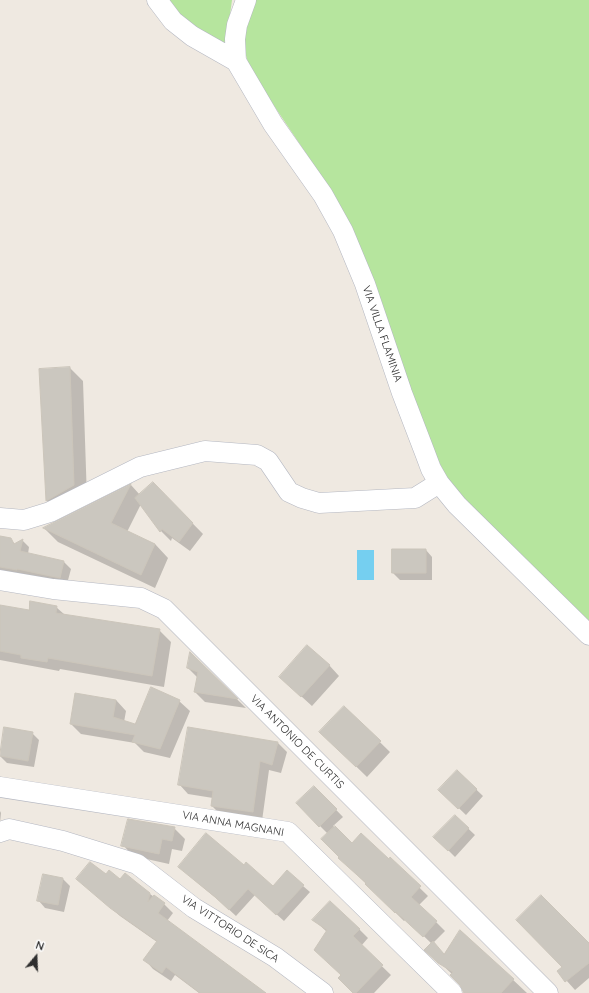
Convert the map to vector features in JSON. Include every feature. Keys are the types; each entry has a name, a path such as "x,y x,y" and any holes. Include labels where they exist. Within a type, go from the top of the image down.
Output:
{"street":[{"path":"157,0 173,21 192,36 236,61"},
{"name":"VIA VILLA FLAMINIA","path":"246,0 242,7 237,25 235,39 236,61 273,124 323,195 343,231 365,284 414,425 431,469 457,505 589,634"},
{"path":"0,518 24,520 50,512 140,467 205,451 257,455 268,461 289,492 319,503 415,498 440,483"},
{"name":"VIA ANTONIO DE CURTIS","path":"0,580 53,590 141,598 164,610 548,993"},
{"name":"VIA ANNA MAGNANI","path":"0,787 288,832 452,993"},
{"name":"VIA VITTORIO DE SICA","path":"0,832 9,829 63,841 137,864 194,908 275,957 323,993"}],"green space":[{"path":"164,0 232,0 227,36 224,44 212,43"},
{"path":"252,0 589,0 589,621 462,498 445,475 429,440 362,253 332,192 250,70 244,48 248,8"}],"water":[{"path":"357,550 374,550 374,580 357,580"}],"building":[{"path":"70,367 74,485 46,501 39,369"},
{"path":"153,482 193,523 179,542 162,529 160,532 135,498"},
{"path":"131,484 111,523 155,544 141,575 43,528"},
{"path":"0,536 11,538 14,544 23,539 20,551 64,561 60,578 0,567"},
{"path":"392,549 426,549 426,573 392,573"},
{"path":"30,601 57,606 56,613 160,629 152,676 48,658 47,662 21,658 21,655 0,651 0,605 29,610"},
{"path":"307,645 330,665 301,697 279,677"},
{"path":"190,652 238,699 194,692 198,672 187,668"},
{"path":"151,687 180,700 160,749 132,742 135,735 70,724 75,693 116,700 113,717 135,724"},
{"path":"344,706 381,741 356,767 319,732"},
{"path":"4,727 33,732 28,761 0,756"},
{"path":"188,727 278,742 272,765 260,761 253,812 211,806 213,791 178,785"},
{"path":"457,770 477,789 458,809 438,790"},
{"path":"314,786 337,809 319,827 296,803"},
{"path":"455,815 469,828 448,851 433,837"},
{"path":"128,819 175,827 172,841 162,839 159,854 121,846"},
{"path":"335,826 352,843 361,833 389,859 390,857 421,886 411,897 437,921 423,937 396,912 395,913 365,884 366,883 338,858 339,857 321,839"},
{"path":"206,833 244,865 246,862 273,886 287,870 304,885 276,915 248,889 229,910 178,867"},
{"path":"90,862 106,874 109,870 120,879 125,873 150,893 148,902 154,895 165,903 158,913 266,993 200,993 166,967 162,973 143,960 157,941 110,908 76,879"},
{"path":"43,874 63,878 58,905 37,901"},
{"path":"541,895 589,943 589,963 565,982 557,971 562,967 516,920"},
{"path":"330,901 360,929 353,936 383,965 356,993 353,993 338,978 341,975 314,950 327,930 312,920"},
{"path":"460,930 514,979 501,993 464,993 460,985 450,975 453,972 438,963 424,950 433,941 444,954"}]}
